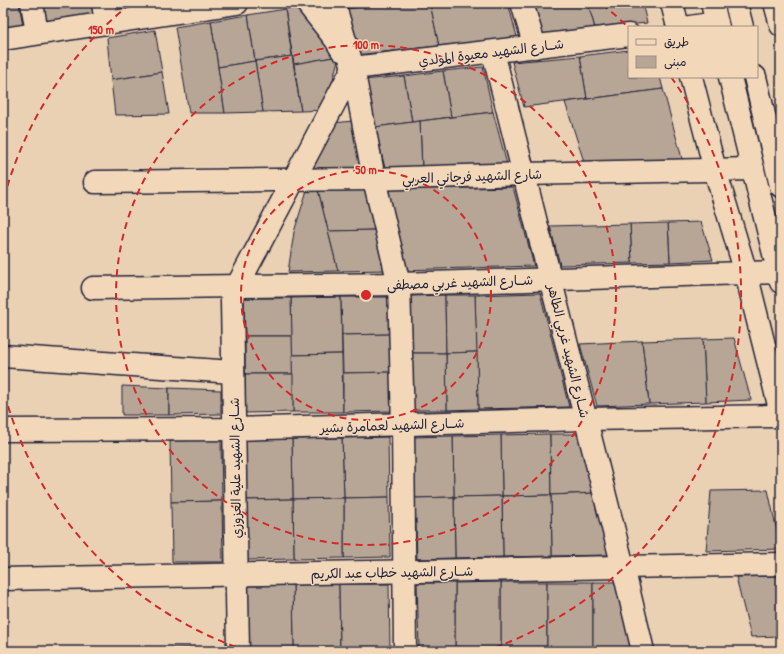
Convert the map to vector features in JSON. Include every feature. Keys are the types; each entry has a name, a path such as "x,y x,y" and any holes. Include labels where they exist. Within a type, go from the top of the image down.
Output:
{"main road":[{"path":"32,3 37,33"},
{"path":"3,39 37,33 104,13 237,3"},
{"path":"307,3 336,40 353,68"},
{"path":"334,3 353,68 374,180 399,284 403,425 403,572 405,651"},
{"path":"522,3 535,47"},
{"path":"672,3 678,26"},
{"path":"736,3 742,26"},
{"path":"775,3 781,25"},
{"path":"693,26 715,18"},
{"name":"شــارع الشهيد معيوة المولدي","path":"353,68 628,35"},
{"name":"شــارع الشهيد غربي الطاهر","path":"493,52 643,651"},
{"name":"شــارع الشهيد علية العزوزي","path":"238,651 232,300 236,287 353,68"},
{"path":"690,78 714,170 746,273 781,414"},
{"path":"730,78 780,277"},
{"path":"755,78 781,186"},
{"name":"شارع الشهيد فرجاني العربي","path":"95,182 374,180 524,174 753,169"},
{"name":"شــارع الشهيد غربي مصطفى","path":"94,288 399,284 550,278 746,273 780,277"},
{"path":"3,356 233,372"},
{"name":"شــارع الشهيد لعمامرة بشير","path":"3,430 234,429 781,414"},
{"name":"شــارع الشهيد خطاب عبد الكريم","path":"3,579 781,564"}],"building":[{"path":"3,3 19,3 23,26 3,29"},
{"path":"43,3 94,3 96,13 46,22"},
{"path":"108,3 150,3 150,6 109,12"},
{"path":"342,3 386,3 387,4 344,9"},
{"path":"400,3 430,3 439,46 356,55 344,9"},
{"path":"430,3 508,3 517,37 439,46"},
{"path":"534,3 588,3 595,28 542,34"},
{"path":"588,3 642,3 647,23 595,28"},
{"path":"300,6 339,56 294,64 285,9"},
{"path":"285,9 292,56 255,61 248,15"},
{"path":"248,15 255,61 218,67 211,21"},
{"path":"211,21 225,113 189,113 175,27"},
{"path":"155,30 162,72 111,80 107,38"},
{"path":"628,50 628,78 660,78 663,89 587,99 580,56"},
{"path":"292,56 301,111 263,112 255,61"},
{"path":"339,56 325,110 301,111 294,64"},
{"path":"580,56 587,99 524,107 512,62"},
{"path":"255,61 263,112 225,113 218,67"},
{"path":"483,67 493,112 451,117 443,71"},
{"path":"443,71 451,117 412,122 404,76"},
{"path":"162,72 169,114 115,115 111,80"},
{"path":"404,76 412,122 375,127 363,80"},
{"path":"663,89 683,162 585,165 565,102"},
{"path":"493,112 508,168 422,171 420,121"},
{"path":"353,121 362,172 311,171 333,123"},
{"path":"420,121 422,171 386,172 375,127"},
{"path":"513,187 534,266 403,270 383,190"},
{"path":"366,189 376,230 328,231 318,190"},
{"path":"307,190 318,190 338,271 288,272 294,232"},
{"path":"701,222 713,260 670,262 668,223"},
{"path":"668,223 670,262 632,263 630,224"},
{"path":"630,224 632,263 560,265 550,226"},
{"path":"376,230 387,270 338,271 328,231"},
{"path":"540,293 569,407 478,409 475,295"},
{"path":"445,295 446,353 412,353 411,296"},
{"path":"445,295 475,295 477,352 446,353"},
{"path":"341,297 342,354 292,355 291,298"},
{"path":"341,297 391,297 392,334 342,335"},
{"path":"244,298 291,298 292,336 245,336"},
{"path":"392,334 393,372 343,373 342,335"},
{"path":"245,336 292,336 293,374 245,374"},
{"path":"734,338 751,400 706,402 703,339"},
{"path":"703,339 706,402 649,404 642,341"},
{"path":"642,341 649,404 597,406 580,344"},
{"path":"477,352 478,409 447,410 446,353"},
{"path":"412,353 446,353 447,410 413,410"},
{"path":"342,354 343,412 293,412 292,355"},
{"path":"393,372 394,411 343,412 343,373"},
{"path":"245,374 293,374 293,412 245,413"},
{"path":"122,386 169,388 169,415 122,415"},
{"path":"169,388 221,390 221,414 169,415"},
{"path":"550,434 551,495 502,496 501,435"},
{"path":"550,434 582,434 595,493 551,495"},
{"path":"501,435 502,496 454,497 453,436"},
{"path":"453,436 454,497 415,498 414,437"},
{"path":"388,437 389,497 344,498 342,438"},
{"path":"342,438 344,498 293,499 292,439"},
{"path":"292,439 293,499 246,500 245,440"},
{"path":"221,440 222,501 171,502 170,441"},
{"path":"768,490 781,549 706,551 711,491"},
{"path":"595,493 609,555 552,556 551,495"},
{"path":"551,495 552,556 503,557 502,496"},
{"path":"502,496 503,557 455,558 454,497"},
{"path":"389,497 390,557 344,558 344,498"},
{"path":"454,497 455,558 417,559 415,498"},
{"path":"344,498 344,558 294,559 293,499"},
{"path":"293,499 294,559 247,560 246,500"},
{"path":"222,501 223,562 172,562 171,502"},
{"path":"781,576 781,636 751,637 736,577"},
{"path":"501,582 547,582 547,648 501,649"},
{"path":"501,582 501,649 455,649 455,583"},
{"path":"547,582 593,582 593,648 547,648"},
{"path":"593,582 616,582 631,648 593,648"},
{"path":"417,583 455,583 455,649 419,649"},
{"path":"339,584 340,650 294,651 293,585"},
{"path":"339,584 389,584 390,650 340,650"},
{"path":"293,585 294,651 248,651 247,586"},
{"path":"221,647 221,651 173,651 173,648"},
{"path":"125,648 173,648 173,651 125,651"},
{"path":"547,648 593,648 593,651 547,651"},
{"path":"547,648 547,651 501,651 501,649"},
{"path":"593,648 631,648 631,651 593,651"},
{"path":"419,649 455,649 455,651 419,651"},
{"path":"455,649 501,649 501,651 455,651"},
{"path":"390,650 390,651 340,651"}]}
